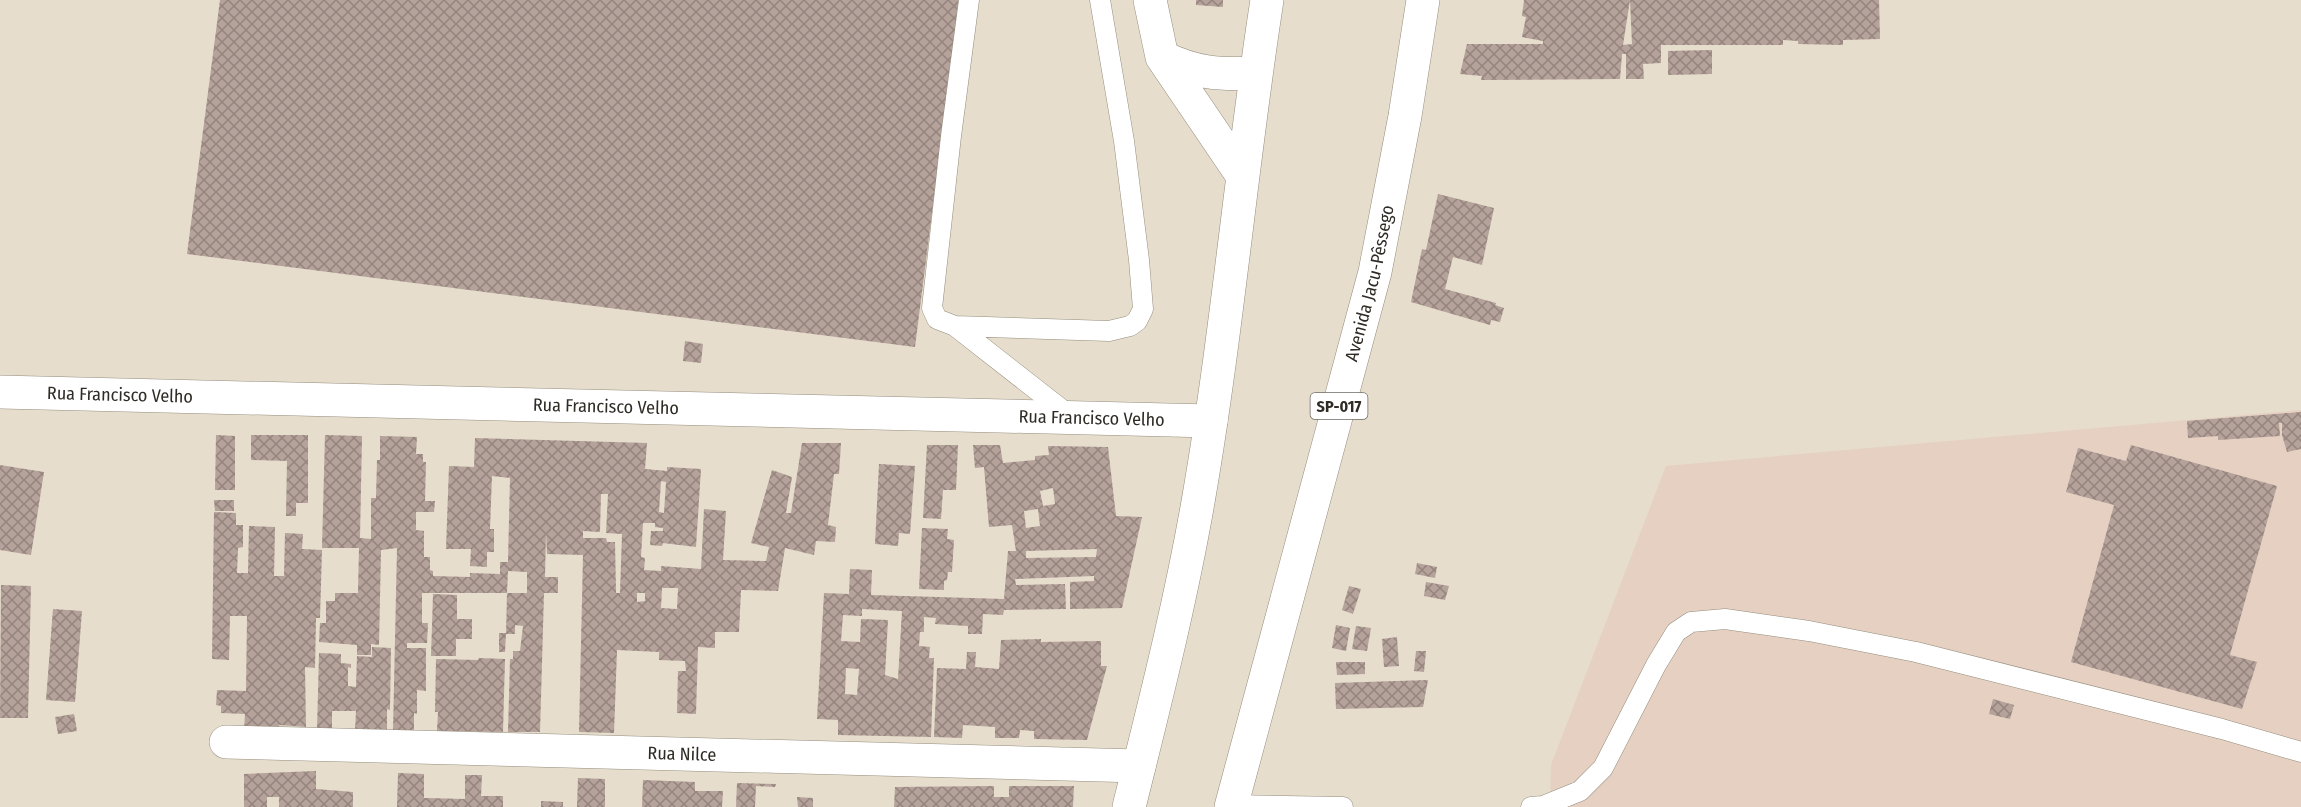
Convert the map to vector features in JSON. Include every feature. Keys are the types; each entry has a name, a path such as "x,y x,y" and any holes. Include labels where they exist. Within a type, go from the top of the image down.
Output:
{"main road":[{"path":"1150,0 1162,57 1242,175"},
{"path":"1129,807 1178,608 1211,421 1267,0"},
{"path":"1405,116 1409,0"},
{"name":"Avenida Jacu-Pêssego","path":"1232,806 1375,272 1405,116 1423,0"},
{"path":"1162,57 1196,71 1228,75 1256,73"},
{"name":"Rua Francisco Velho","path":"0,392 1211,421"},
{"name":"Rua Nilce","path":"226,742 1139,766"}],"lane":[{"path":"969,0 932,308 937,319 955,327 1072,418"},
{"path":"955,327 1109,331 1130,326 1142,315 1139,260 1124,141 1100,0"},
{"path":"1531,807 1543,806 1580,790 1603,768 1656,665 1676,632 1691,622 1725,619 1839,636 1916,652 2222,729 2301,752"},
{"path":"1232,806 1342,807"}],"shaded area":[{"path":"2301,410 2301,807 1550,807 1551,765 1666,466"}],"building":[{"path":"220,0 959,0 915,347 187,254"},
{"path":"1196,0 1223,0 1223,7 1196,5"},
{"path":"1524,0 1630,0 1879,0 1880,39 1843,40 1843,45 1798,44 1798,41 1783,40 1783,45 1661,45 1661,63 1643,64 1644,79 1626,79 1626,54 1622,54 1620,79 1481,80 1482,76 1460,74 1467,44 1543,44 1543,41 1522,37 1526,17 1522,16","holes":["1630,0 1632,44 1623,45"]},
{"path":"1712,50 1712,74 1668,75 1668,51"},
{"path":"1438,194 1494,208 1482,265 1453,257 1445,289 1496,303 1495,305 1504,308 1500,322 1491,320 1490,325 1411,302 1422,249 1426,250"},
{"path":"685,341 703,344 701,363 683,361"},
{"path":"2301,412 2301,449 2287,452 2282,435 2282,423 2279,423 2280,436 2218,440 2218,436 2188,438 2187,421"},
{"path":"216,435 235,436 235,490 215,490"},
{"path":"251,435 308,435 308,503 296,503 296,516 286,516 287,461 251,460"},
{"path":"325,435 362,436 360,538 371,539 371,498 376,498 380,436 417,437 416,454 423,454 423,462 426,462 425,501 435,501 434,512 416,512 416,530 424,531 424,557 430,557 430,570 433,571 433,576 470,577 470,573 500,574 500,562 508,562 510,478 492,476 490,529 494,529 494,552 487,552 487,567 470,566 471,549 446,549 449,466 474,467 475,438 647,443 645,469 667,471 667,467 701,469 696,547 663,543 662,546 650,545 651,531 663,531 663,528 655,527 655,523 643,523 641,557 645,558 644,570 661,571 661,566 701,569 704,509 726,511 723,560 766,561 769,547 751,543 772,470 792,477 786,513 791,513 802,443 841,443 839,474 834,474 828,525 836,527 835,542 816,541 814,555 785,548 778,591 741,590 739,632 715,632 715,648 698,647 696,714 677,713 678,671 686,671 685,661 659,660 659,652 617,650 614,733 579,732 583,555 547,554 546,532 545,577 558,577 558,593 544,593 540,732 508,732 510,659 513,659 513,651 520,651 523,626 515,625 515,634 506,634 507,593 422,593 422,623 428,623 427,643 407,643 407,648 426,648 426,691 417,690 414,731 393,731 397,548 381,550 379,645 371,644 371,655 357,655 357,645 319,642 320,623 326,623 326,601 335,601 335,593 358,593 359,548 322,548","holes":["661,481 666,482 664,513 659,512","601,494 608,494 606,533 622,534 620,593 616,593 615,542 607,542 606,538 583,538 583,531 600,532","508,571 527,572 527,593 507,593","662,588 678,588 677,609 661,608","637,593 645,593 645,601 637,602"]},
{"path":"927,445 958,445 956,490 943,490 941,519 923,518"},
{"path":"973,445 1000,445 1003,463 1035,460 1035,456 1049,455 1048,446 1108,447 1116,516 1142,517 1122,608 1070,609 1070,582 1094,581 1094,576 1015,579 1016,585 1065,584 1066,609 1004,610 1003,615 983,614 982,634 968,634 968,626 935,624 936,618 924,617 924,632 920,632 919,646 930,647 929,658 934,658 931,737 838,735 838,720 817,719 824,593 849,594 850,569 872,570 871,595 1004,599 1008,551 1016,551 1012,525 989,527 984,467 975,468","holes":["1053,488 1055,504 1043,506 1040,491","1038,509 1040,526 1026,528 1024,511","1097,549 1096,557 1026,558 1026,551","862,609 902,611 898,679 885,675 888,620 861,619 860,642 841,641 843,615 862,616","846,668 859,669 857,695 845,694"]},
{"path":"2131,445 2277,486 2230,655 2257,662 2242,709 2071,662 2114,505 2066,492 2078,448 2126,461"},
{"path":"879,464 915,466 910,534 899,533 898,546 875,544"},
{"path":"0,465 44,472 31,555 0,550"},
{"path":"214,500 234,500 234,511 215,511"},
{"path":"214,512 236,513 236,525 243,525 243,547 238,548 237,573 248,573 249,526 275,527 274,576 284,576 285,533 303,534 302,549 322,550 320,618 316,618 315,668 305,667 306,727 279,725 280,730 244,730 245,714 221,713 221,706 216,705 217,690 246,691 247,616 230,616 229,660 212,659"},
{"path":"922,528 948,529 947,539 954,540 952,572 948,572 947,580 944,581 944,590 919,589"},
{"path":"1417,563 1437,567 1435,578 1415,574"},
{"path":"1426,582 1449,586 1445,600 1424,596"},
{"path":"1,585 31,586 28,718 0,718"},
{"path":"1349,586 1361,589 1353,614 1342,610"},
{"path":"433,594 457,595 457,619 472,619 472,639 456,639 456,656 431,656"},
{"path":"53,609 82,611 75,702 46,700"},
{"path":"1336,625 1350,628 1346,651 1332,648"},
{"path":"1356,626 1371,628 1367,651 1352,649"},
{"path":"499,633 506,633 505,652 499,652"},
{"path":"1397,637 1399,666 1384,667 1382,639"},
{"path":"1041,639 1041,642 1101,641 1101,666 1107,666 1087,740 1034,739 1034,731 1020,730 1019,738 995,738 995,727 963,725 962,738 934,737 937,668 966,669 967,652 976,652 975,667 999,669 1001,640"},
{"path":"372,647 391,648 390,710 387,709 387,731 355,731 356,711 332,711 332,731 317,730 319,653 341,654 341,663 351,664 351,668 348,667 348,686 356,687 357,656 372,657"},
{"path":"1416,651 1426,651 1424,672 1414,671"},
{"path":"479,658 505,659 503,732 437,731 436,659 478,660"},
{"path":"1336,662 1365,662 1365,674 1337,675"},
{"path":"1428,680 1423,707 1336,709 1335,683"},
{"path":"1993,699 2014,705 2010,719 1989,714"},
{"path":"74,714 77,731 58,734 55,717"},
{"path":"316,771 316,789 353,792 353,807 279,807 279,797 267,797 267,807 244,807 244,774"},
{"path":"398,773 424,774 424,798 465,799 465,775 482,775 481,796 503,796 503,807 397,807"},
{"path":"578,778 605,779 605,807 577,807"},
{"path":"643,780 695,782 695,791 723,791 722,807 642,807"},
{"path":"737,783 776,784 775,787 756,786 755,807 736,807"},
{"path":"994,786 994,797 1009,797 1009,786 1074,786 1073,807 894,807 895,787"},
{"path":"797,797 813,798 813,807 798,807"},
{"path":"541,801 563,802 563,807 541,807"}]}
